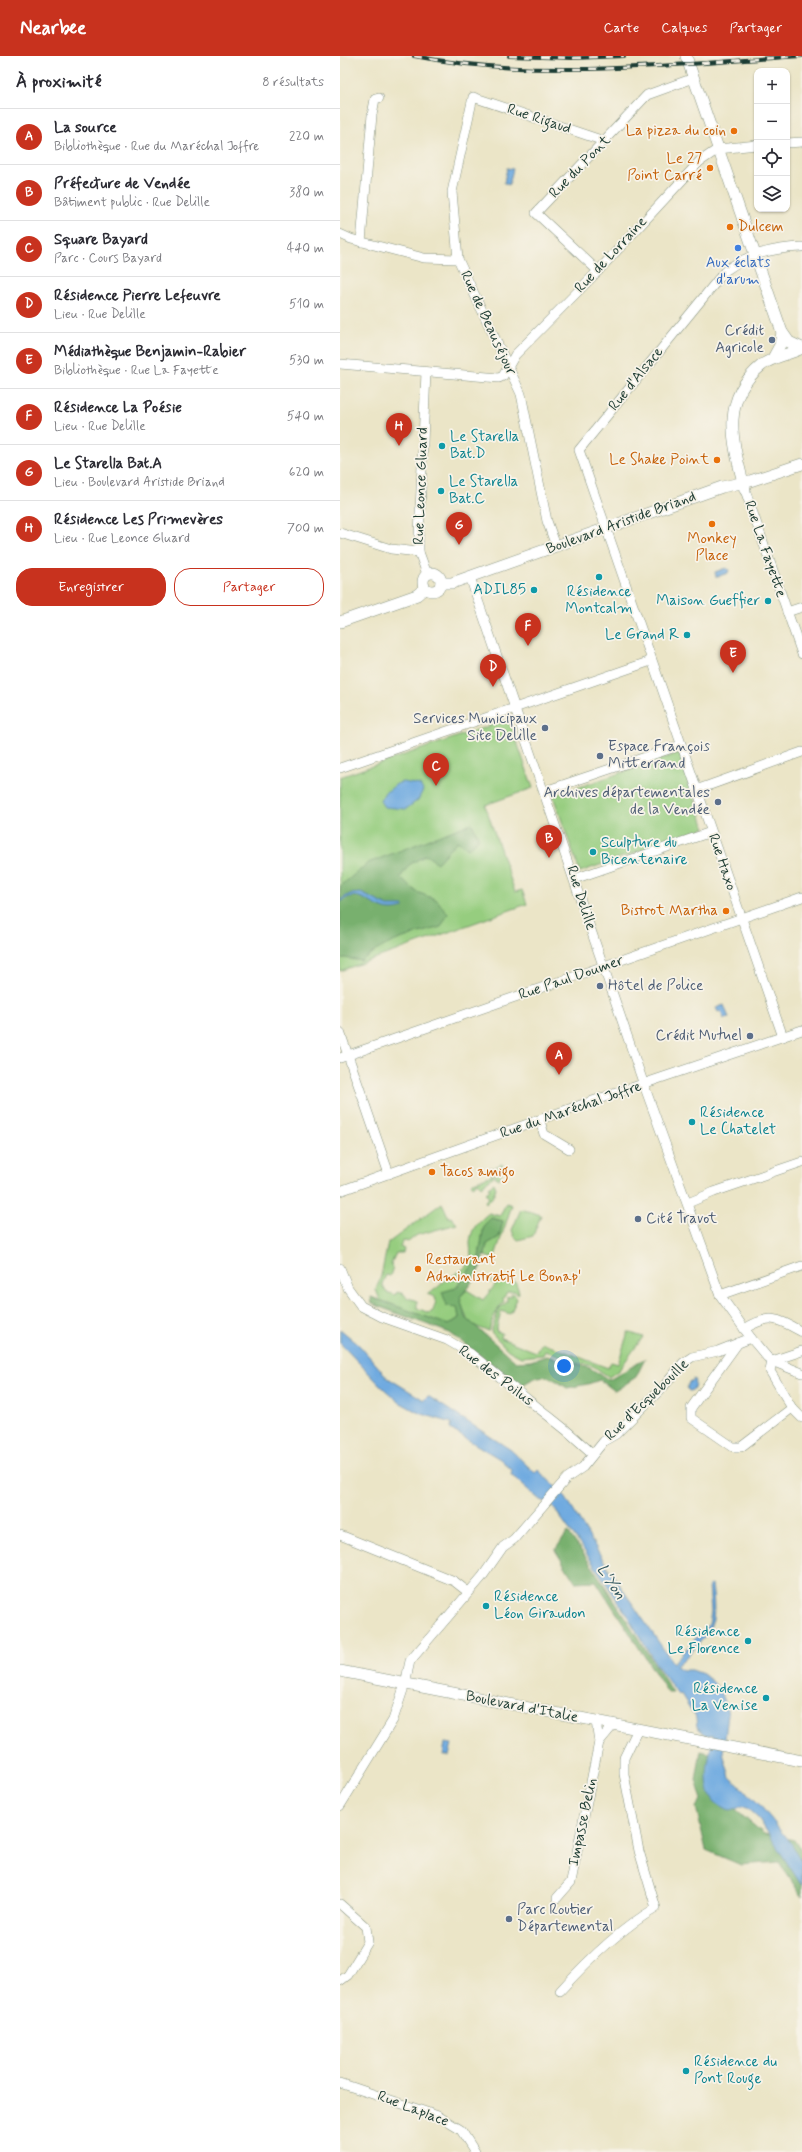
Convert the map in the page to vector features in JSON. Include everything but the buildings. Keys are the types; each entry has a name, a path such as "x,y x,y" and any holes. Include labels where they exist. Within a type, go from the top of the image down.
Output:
{"main road":[{"path":"686,56 782,332 789,342 802,348"},
{"path":"773,358 780,346 782,332"},
{"path":"728,485 732,474 727,445 736,399 750,378 762,365 773,358 790,354 802,348"},
{"path":"732,417 744,486"},
{"name":"Boulevard Aristide Briand","path":"340,622 417,595 425,588 432,591 440,587 441,583 452,583 728,485 744,486 802,464"},
{"path":"425,588 423,579 427,574 436,574 441,583"},
{"name":"Boulevard d'Italie","path":"340,1671 802,1761"}],"street":[{"name":"Rue du Pont","path":"598,271 536,213 647,95 692,73"},
{"path":"361,242 372,115 375,99 379,98"},
{"name":"Rue Rigaud","path":"473,98 604,141"},
{"name":"Rue de Beauséjour","path":"473,98 452,192 458,260 521,394 550,531 556,546"},
{"path":"790,143 802,142"},
{"path":"718,149 754,145"},
{"name":"Rue de Lorraine","path":"426,372 499,378 509,366 515,355 598,271 699,162 718,149"},
{"path":"340,234 361,242 424,258 458,260"},
{"path":"755,255 766,251 802,247"},
{"name":"Rue d'Alsace","path":"605,529 579,450 725,270 736,263 755,255"},
{"path":"340,364 426,372"},
{"name":"Rue Leonce Gluard","path":"426,372 420,552 427,574"},
{"name":"Rue La Fayette","path":"744,486 802,654"},
{"name":"Rue Haxo","path":"605,529 783,1037"},
{"path":"340,533 391,549 420,552"},
{"name":"Rue Delille","path":"470,577 545,791 644,1084 720,1295 750,1338 772,1362"},
{"path":"787,612 802,607"},
{"path":"340,768 651,661"},
{"path":"545,791 681,745"},
{"path":"696,790 802,752"},
{"path":"574,879 711,832"},
{"name":"Rue Paul Doumer","path":"344,1056 802,897"},
{"name":"Rue du Maréchal Joffre","path":"340,1191 802,1030"},
{"path":"340,1032 344,1056 389,1174"},
{"path":"540,1121 544,1134 569,1149"},
{"path":"688,1203 714,1192 802,1162"},
{"path":"720,1295 802,1266"},
{"name":"Rue des Poilus","path":"340,1268 348,1288 361,1306 382,1317 447,1340 471,1354 566,1430 592,1454"},
{"path":"744,1329 767,1318 785,1323 802,1332"},
{"name":"Rue d'Ecquebouille","path":"468,1592 486,1572 503,1547 514,1539 542,1505 560,1488 567,1478 583,1467 604,1441 616,1434 664,1386 683,1363 692,1357 718,1351 750,1338"},
{"path":"738,1343 691,1408 690,1414 695,1422 733,1447 742,1447 792,1408"},
{"path":"718,1351 724,1364"},
{"path":"772,1362 802,1351"},
{"path":"772,1362 802,1373"},
{"path":"772,1362 770,1371 792,1408 802,1418"},
{"path":"340,1534 454,1581 468,1592 410,1661 405,1684 393,1720 340,1806"},
{"name":"Impasse Belin","path":"557,1898 571,1882 600,1742 596,1721"},
{"name":"Impasse Belin","path":"600,1742 614,1724"},
{"path":"560,1991 581,1968 638,1919 656,1908 639,1851 624,1774 624,1758 638,1729"},
{"path":"340,1904 366,1927 368,1942 348,1976 340,1981"},
{"name":"Rue Laplace","path":"340,2083 438,2116 461,2130 475,2152"}],"green space":[{"path":"509,719 533,788 485,805 515,892 522,890 527,904 340,971 340,777"},
{"path":"679,753 705,828 580,872 553,796"},
{"path":"472,823 479,839 468,849 457,841 437,863 426,855 409,865 400,878 417,892 437,900 448,914 441,927 390,943 361,961 345,958 340,959 340,888 343,884 368,863"},
{"path":"502,1164 504,1167 499,1179 496,1178 495,1167"},
{"path":"492,1167 494,1176 481,1186 478,1182 473,1186 471,1183 492,1175 490,1168"},
{"path":"494,1183 496,1188 492,1198 486,1203 485,1201 489,1198 486,1193 490,1190 488,1187"},
{"path":"442,1203 449,1218 451,1217 457,1224 417,1235 408,1242 403,1240 400,1247 404,1249 403,1253 396,1253 391,1264 393,1267 390,1276 386,1275 382,1284 386,1292 396,1295 397,1292 404,1294 406,1297 417,1301 417,1308 429,1313 433,1311 436,1301 435,1297 427,1294 462,1270 470,1260 470,1243 472,1233 476,1226 489,1213 500,1216 506,1203 512,1205 494,1259 485,1256 487,1244 499,1237 503,1221 491,1218 484,1225 479,1257 456,1288 459,1318 448,1325 380,1300 376,1290 381,1276 388,1243"},
{"path":"521,1209 541,1215 533,1236 518,1240 514,1236 512,1230"},
{"path":"491,1218 503,1221 499,1237 487,1244 486,1252 478,1272 460,1297 465,1317 516,1362 530,1361 547,1356 590,1368 609,1380 645,1359 636,1377 615,1391 600,1380 567,1388 544,1376 534,1378 521,1386 450,1333 372,1304 371,1297 449,1325 459,1318 457,1307 447,1306 442,1292 456,1288 479,1257 484,1225"},
{"path":"499,1277 516,1283 519,1292 518,1295 515,1291 507,1292 503,1299 504,1302 491,1323 489,1331 476,1326 468,1320 460,1297 467,1290 483,1300 496,1284 491,1281 496,1282"},
{"path":"511,1294 514,1294 517,1299 510,1314 501,1311 496,1331 502,1333 501,1338 536,1352 542,1343 608,1368 611,1362 618,1364 628,1332 643,1337 619,1370 609,1377 593,1366 571,1362 571,1359 545,1351 543,1355 521,1357 508,1350 491,1332 499,1309 507,1302 507,1296 510,1297"},
{"path":"568,1532 594,1569 673,1693 668,1693 596,1581 575,1582 555,1550"},
{"path":"701,1751 713,1754 725,1801 764,1834 795,1840 802,1851 802,1897 779,1862 741,1865 706,1850 696,1807 702,1800 696,1780"}],"water":[{"path":"507,168 513,169 509,185 504,183"},
{"path":"726,568 729,570 728,573 716,577 715,572"},
{"path":"403,782 420,785 423,790 418,800 406,809 384,807 380,801 385,792"},
{"path":"361,893 388,906 403,906 403,908 392,910 385,909 356,896 346,899 340,903 340,900 350,894"},
{"path":"724,1005 729,1018 724,1019 721,1011 718,1012 716,1008"},
{"name":"L'Yon","path":"340,1329 359,1345 388,1378 424,1400 428,1396 511,1450 535,1473 538,1470 564,1495 610,1571 673,1663 709,1624 711,1612 709,1585 712,1584 714,1610 713,1619 708,1632 698,1645 676,1666 683,1670 692,1670 703,1674 721,1691 728,1715 723,1753 730,1777 759,1804 788,1839 802,1862 802,1886 759,1819 748,1809 742,1806 729,1811 713,1800 709,1792 707,1774 713,1736 706,1735 697,1727 696,1718 681,1694 678,1695 656,1664 625,1612 551,1504 540,1500 511,1475 512,1470 500,1459 450,1429 452,1423 419,1413 399,1402 383,1388 340,1343"},
{"path":"694,1379 694,1387 691,1391 689,1391 687,1388 689,1382"},
{"path":"445,1743 452,1744 449,1756 443,1755"}],"railway":[{"path":"414,56 462,64 510,68 559,69 656,66 802,56"},
{"path":"509,56 573,58 624,56"}],"place":[{"name":"La pizza du coin","path":"734,131"},
{"name":"Le 27 Point Carré","path":"710,168"},
{"name":"Dulcem","path":"730,227"},
{"name":"Aux éclats d'arum","path":"738,248"},
{"name":"Crédit Agricole","path":"772,340"},
{"name":"Résidence Les Primevères","path":"399,446"},
{"name":"Le Starella Bat.D","path":"442,446"},
{"name":"Le Shake Point","path":"717,460"},
{"name":"Le Starella Bat.C","path":"441,491"},
{"name":"Monkey Place","path":"712,524"},
{"name":"Le Starella Bat.A","path":"459,545"},
{"name":"Résidence Montcalm","path":"599,577"},
{"name":"ADIL85","path":"534,590"},
{"name":"Maison Gueffier","path":"768,601"},
{"name":"Le Grand R","path":"687,635"},
{"name":"Résidence La Poésie","path":"528,646"},
{"name":"Médiathèque Benjamin-Rabier","path":"733,673"},
{"name":"Résidence Pierre Lefeuvre","path":"493,687"},
{"name":"Services Municipaux Site Delille","path":"545,728"},
{"name":"Espace François Mitterrand","path":"600,756"},
{"name":"Square Bayard","path":"436,786"},
{"name":"Archives départementales de la Vendée","path":"718,802"},
{"name":"Sculpture du Bicentenaire","path":"593,852"},
{"name":"Préfecture de Vendée","path":"549,858"},
{"name":"Bistrot Martha","path":"726,911"},
{"name":"Hôtel de Police","path":"600,986"},
{"name":"Crédit Mutuel","path":"750,1036"},
{"name":"La source","path":"559,1075"},
{"name":"Résidence Le Chatelet","path":"692,1122"},
{"name":"Tacos amigo","path":"432,1172"},
{"name":"Cité Travot","path":"638,1219"},
{"name":"Restaurant Administratif Le Bonap'","path":"418,1269"},
{"name":"Résidence Léon Giraudon","path":"486,1606"},
{"name":"Résidence Le Florence","path":"748,1641"},
{"name":"Résidence La Venise","path":"766,1698"},
{"name":"Parc Routier Départemental","path":"509,1919"},
{"name":"Résidence du Pont Rouge","path":"686,2071"}]}
